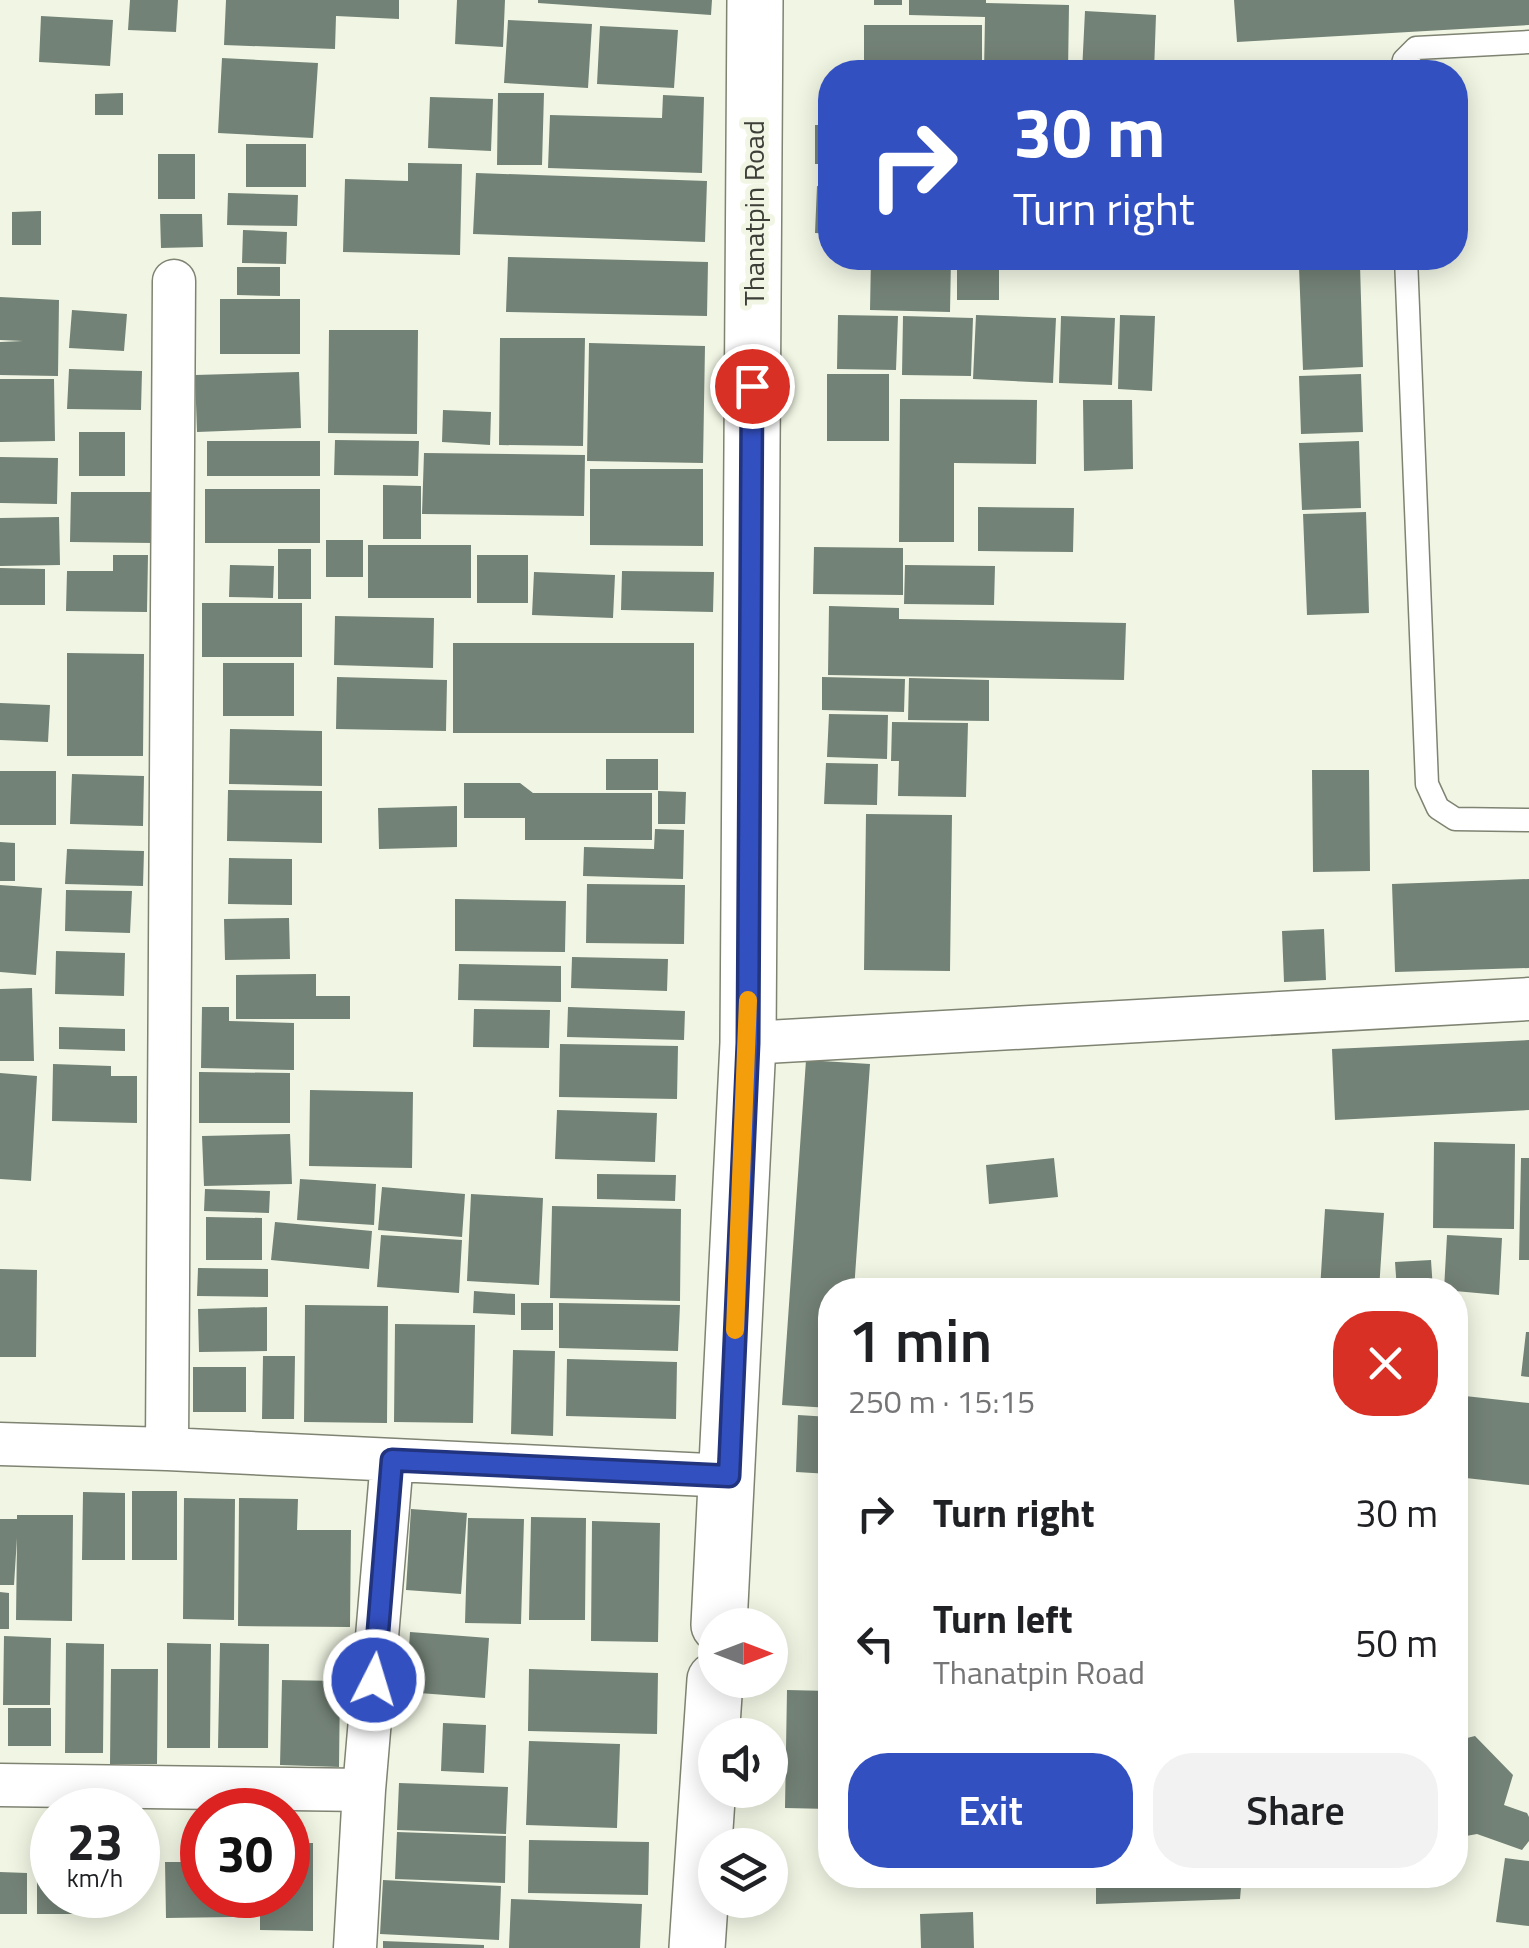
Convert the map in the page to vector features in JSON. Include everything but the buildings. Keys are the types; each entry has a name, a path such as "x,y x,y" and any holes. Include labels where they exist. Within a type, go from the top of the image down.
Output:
{"main road":[{"name":"Thanatpin Road","path":"720,1608 748,1043 755,0"},
{"path":"698,1948 715,1698"}],"street":[{"path":"166,1449 174,281"},
{"path":"748,1043 1529,999"},
{"path":"0,1444 729,1476"},
{"path":"355,1948 392,1460"},
{"path":"0,1786 364,1790"}],"lane":[{"path":"1404,60 1416,48 1529,42"},
{"path":"1406,270 1427,784 1438,808 1455,819 1529,820"}],"slow traffic":[{"path":"735,1330 748,1000"}],"route":[{"path":"374,1680 392,1460 729,1476 748,1043 752,386"}]}
